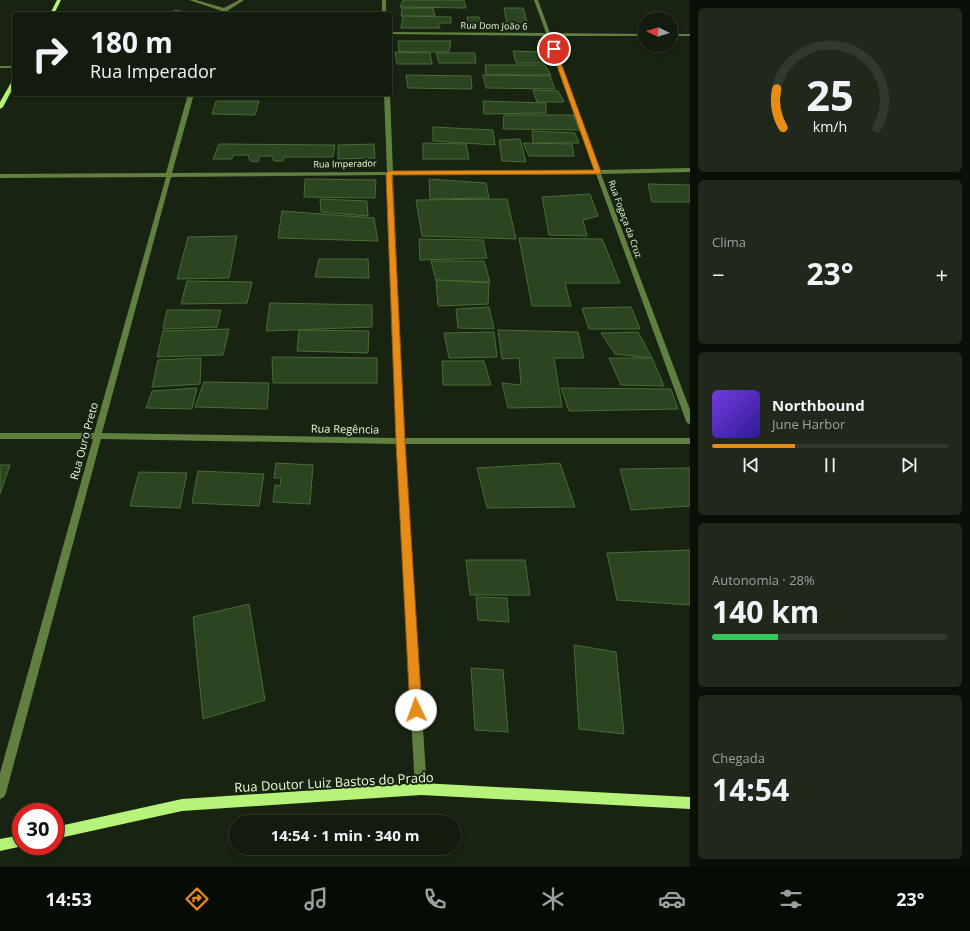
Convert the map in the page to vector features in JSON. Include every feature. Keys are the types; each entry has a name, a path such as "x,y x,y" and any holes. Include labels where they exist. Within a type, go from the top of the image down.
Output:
{"street":[{"path":"53,12 59,0"},
{"path":"191,0 223,12 242,0"},
{"path":"384,0 384,12"},
{"name":"Rua Fogaça da Cruz","path":"536,0 690,421"},
{"name":"Rua Dom João 6","path":"392,33 638,35"},
{"path":"678,35 690,35"},
{"path":"0,67 12,67"},
{"path":"0,107 12,86"},
{"name":"Rua Ouro Preto","path":"0,793 190,96"},
{"path":"387,96 400,441 421,789"},
{"name":"Rua Imperador","path":"0,176 689,172"},
{"name":"Rua Regência","path":"0,436 97,436 400,441 690,441"},
{"name":"Rua Doutor Luiz Bastos do Prado","path":"64,831 182,805 421,789 690,803"},
{"path":"0,845 12,842"}],"building":[{"path":"403,0 464,0 466,8 400,7"},
{"path":"402,8 433,8 435,16 401,16"},
{"path":"504,8 523,8 528,25 507,25"},
{"path":"175,10 185,12 172,12"},
{"path":"403,16 451,17 451,23 438,23 440,28 401,28"},
{"path":"467,17 479,17 483,28 469,28"},
{"path":"398,41 451,41 449,52 399,52"},
{"path":"513,51 541,52 545,63 516,63"},
{"path":"395,52 430,53 432,64 397,64"},
{"path":"436,53 475,53 476,63 439,63"},
{"path":"485,65 545,65 551,75 486,75"},
{"path":"406,75 471,76 472,89 408,88"},
{"path":"483,75 550,76 555,89 486,88"},
{"path":"533,90 558,91 564,102 537,102"},
{"path":"216,101 259,101 255,115 212,114"},
{"path":"483,101 546,103 546,113 484,114"},
{"path":"504,115 573,115 580,130 503,129"},
{"path":"433,127 493,130 495,145 433,141"},
{"path":"532,131 575,133 579,143 533,143"},
{"path":"520,139 526,162 502,161 499,140"},
{"path":"423,143 466,144 469,159 423,159"},
{"path":"523,143 572,144 574,156 529,156"},
{"path":"219,144 335,145 333,157 284,157 283,161 274,161 272,156 260,156 258,162 250,161 248,155 233,155 232,159 213,159"},
{"path":"374,144 375,158 338,159 338,145"},
{"path":"305,179 376,180 375,198 304,197"},
{"path":"429,179 486,183 489,198 430,199"},
{"path":"648,184 690,185 690,202 652,202"},
{"path":"590,194 598,216 583,220 587,236 549,235 542,197"},
{"path":"320,199 367,201 368,216 321,212"},
{"path":"507,199 516,239 422,236 416,200"},
{"path":"282,211 374,218 378,241 278,238"},
{"path":"237,236 229,278 177,279 188,237"},
{"path":"519,238 602,239 620,283 565,283 571,306 532,306"},
{"path":"419,239 483,240 487,258 420,260"},
{"path":"319,259 368,259 369,278 315,277"},
{"path":"431,261 484,261 490,282 436,280"},
{"path":"436,280 489,283 488,304 438,306"},
{"path":"187,281 252,282 247,303 181,304"},
{"path":"270,303 372,305 372,327 266,331"},
{"path":"489,307 494,329 458,328 456,309"},
{"path":"631,307 640,329 589,329 582,308"},
{"path":"167,310 221,310 217,327 163,329"},
{"path":"229,329 223,355 157,357 163,331"},
{"path":"299,330 369,331 368,353 297,351"},
{"path":"498,330 578,332 584,358 554,358 562,407 508,408 502,383 521,385 519,358 502,359"},
{"path":"494,332 497,357 449,358 444,333"},
{"path":"638,332 652,358 615,354 601,333"},
{"path":"272,357 377,358 377,383 273,383"},
{"path":"201,358 200,384 152,387 158,360"},
{"path":"609,358 652,358 664,386 621,385"},
{"path":"442,361 484,361 491,385 443,385"},
{"path":"204,382 269,383 267,409 195,407"},
{"path":"197,388 192,409 146,408 152,391"},
{"path":"561,388 671,389 678,409 569,411"},
{"path":"276,463 313,465 310,504 273,502 275,485 280,486 281,478 274,478"},
{"path":"560,463 575,507 487,508 477,468"},
{"path":"0,465 10,465 0,494"},
{"path":"690,468 690,506 631,510 620,469"},
{"path":"198,471 264,474 259,506 192,503"},
{"path":"139,472 187,473 180,508 130,506"},
{"path":"690,550 690,605 617,600 607,553"},
{"path":"466,560 525,560 530,595 470,595"},
{"path":"476,597 507,598 509,622 478,620"},
{"path":"249,604 265,700 203,719 193,617"},
{"path":"574,645 616,652 624,734 579,729"},
{"path":"471,668 503,670 508,732 475,730"}],"route":[{"path":"416,710 400,441 389,173 598,172 554,49"}]}
